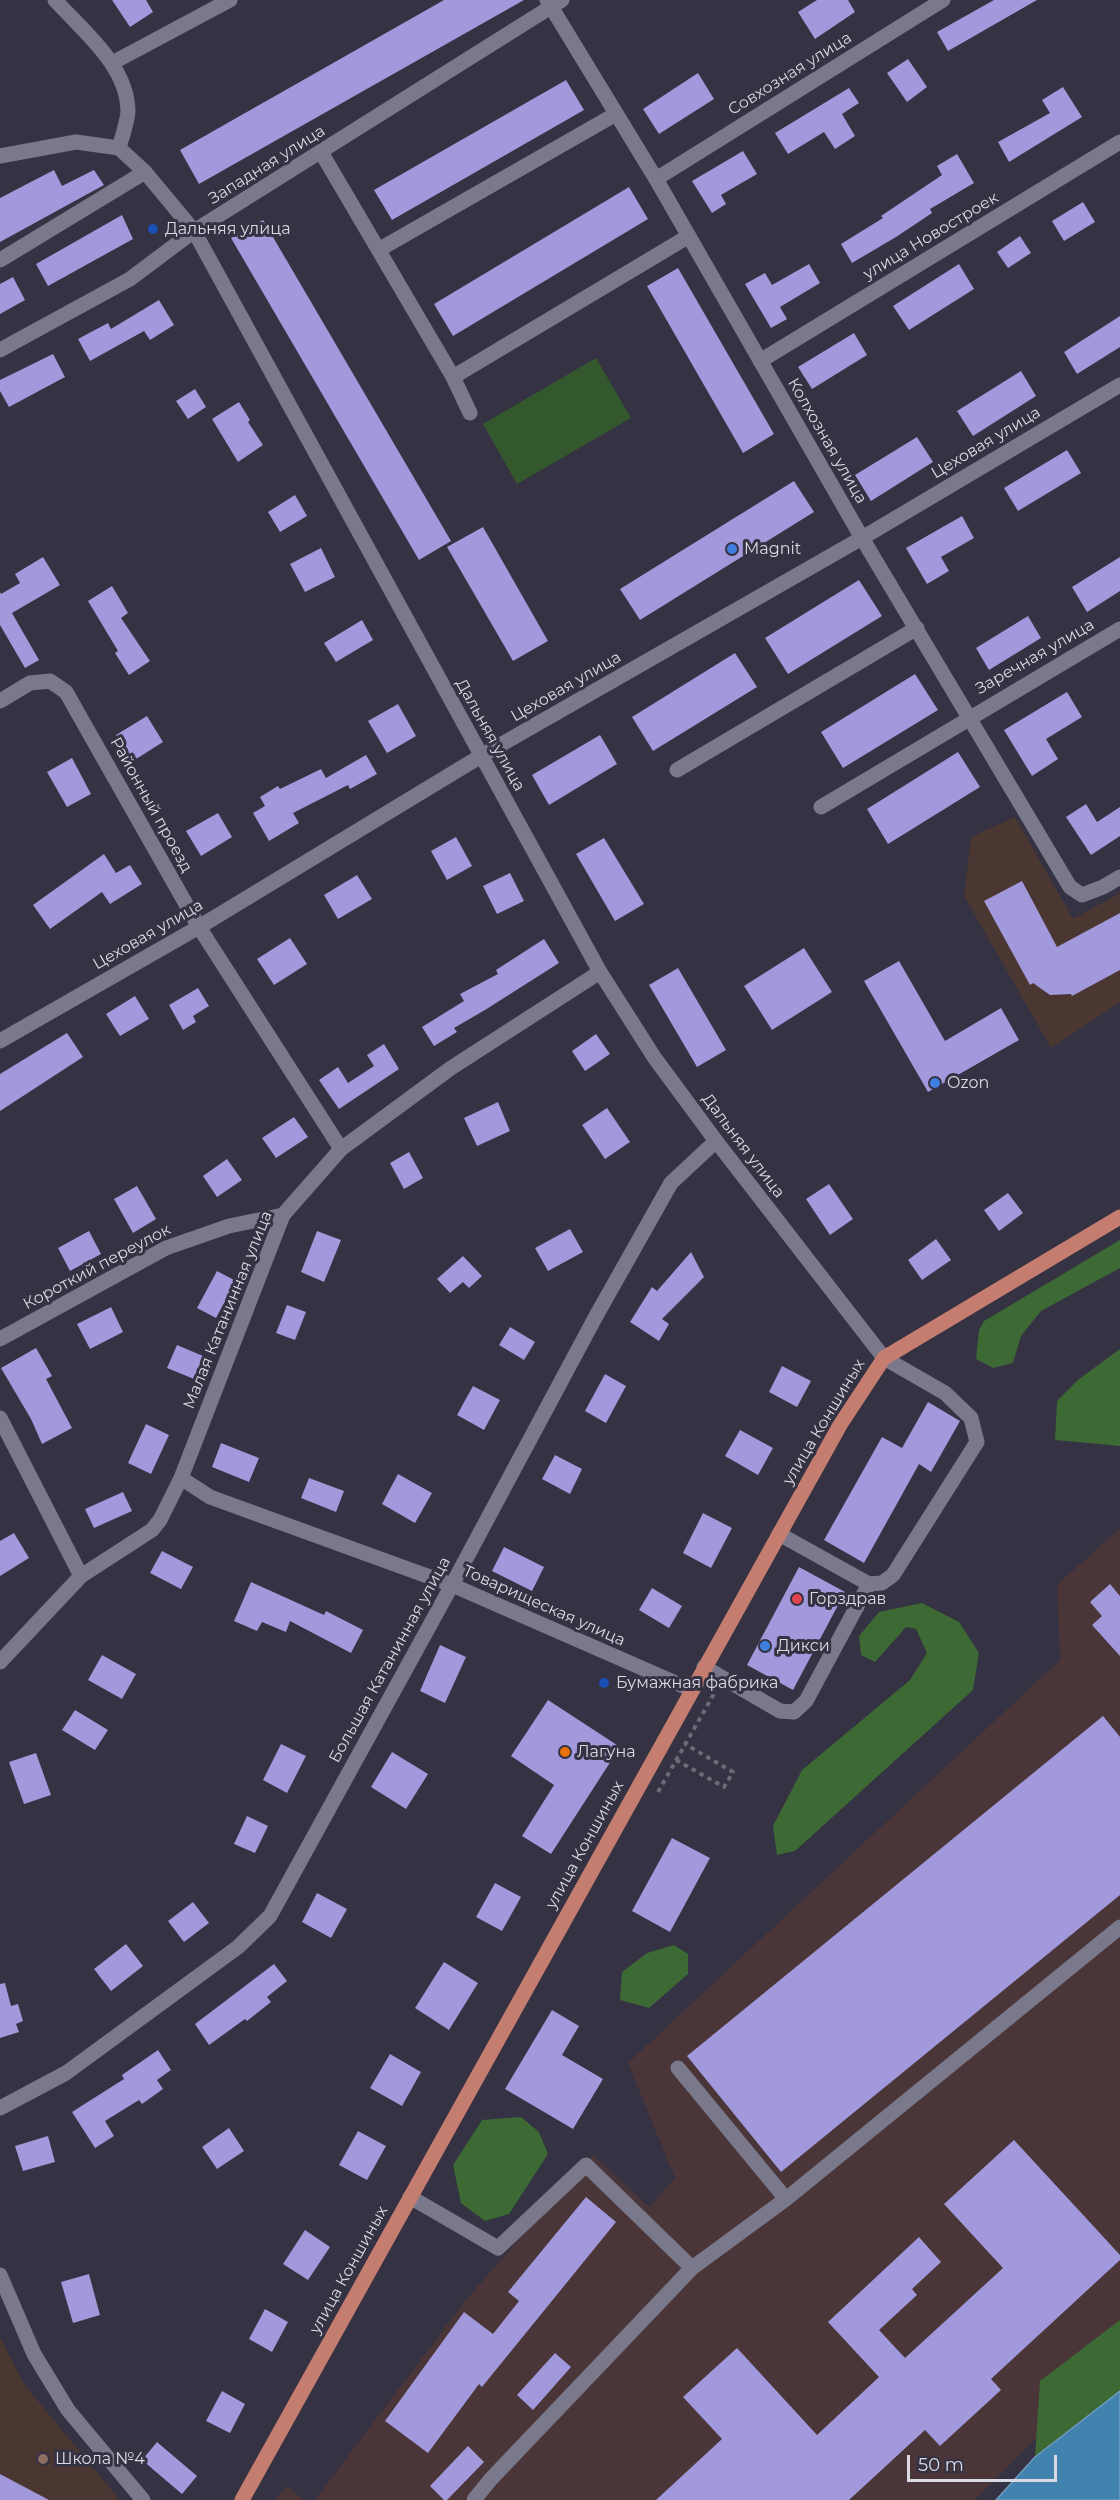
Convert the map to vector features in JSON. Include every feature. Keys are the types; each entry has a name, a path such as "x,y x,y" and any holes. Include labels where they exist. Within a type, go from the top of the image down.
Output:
{"main road":[{"name":"улица Коншиных","path":"242,2500 840,1425 884,1359 1120,1217"}],"street":[{"path":"0,156 76,142 119,148 128,112 124,86 111,63 55,0"},
{"path":"111,63 230,0"},
{"name":"Совхозная улица","path":"656,179 943,0"},
{"name":"Колхозная улица","path":"554,2 616,114 656,179 862,538 1070,887 1082,895 1120,877"},
{"name":"Западная улица","path":"0,350 130,279 194,231 554,2"},
{"path":"380,249 616,114"},
{"name":"улица Новостроек","path":"760,361 1120,142"},
{"name":"Дальняя улица","path":"119,148 145,172 194,231 600,972 654,1057 884,1359"},
{"path":"321,152 380,249 453,377 470,413"},
{"path":"0,260 145,172"},
{"path":"453,377 689,236"},
{"name":"Цеховая улица","path":"0,1041 199,927 481,756 862,538 1120,385"},
{"path":"677,770 917,628"},
{"name":"Заречная улица","path":"821,807 968,717 1120,629"},
{"name":"Районный проезд","path":"0,701 30,683 51,681 66,692 199,927 341,1149"},
{"name":"Малая Катанинная улица","path":"0,1662 81,1576 152,1530 160,1520 181,1478 284,1215 341,1149 451,1068 600,972"},
{"name":"Большая Катанинная улица","path":"0,2108 66,2073 238,1947 270,1916 452,1585 596,1316 671,1183 716,1141"},
{"name":"Короткий переулок","path":"0,1339 166,1248 229,1226 284,1215"},
{"path":"779,1534 869,1584 882,1583 893,1575 977,1442 971,1418 945,1393 884,1359"},
{"path":"0,1418 81,1576"},
{"name":"Товарищеская улица","path":"181,1478 210,1497 452,1585 692,1690"},
{"path":"704,1667 780,1712 794,1712 806,1701 869,1584"},
{"path":"474,2500 490,2480 692,2268 786,2199 1120,1927"},
{"path":"678,2068 786,2199"},
{"path":"410,2197 498,2248 586,2165 692,2268"},
{"path":"0,2276 34,2354 68,2410 142,2500"}],"path":[{"path":"676,1760 724,1787 732,1772 685,1744"}],"shaded area":[{"path":"1015,817 1073,919 1120,893 1120,1002 1051,1048 964,896 971,837"},
{"path":"1120,1528 1120,2354 975,2500 315,2500 465,2301 593,2155 649,2207 675,2178 628,2063 1060,1660 1057,1585"},
{"name":"Школа №4","path":"0,2337 24,2384 120,2500 0,2500"},
{"path":"286,2486 305,2500 276,2500"}],"green space":[{"path":"596,358 631,418 517,484 483,424"},
{"path":"1120,1240 1120,1268 1041,1311 1021,1336 1013,1363 993,1368 976,1359 979,1330 984,1321"},
{"path":"1120,1349 1120,1446 1055,1440 1057,1401 1079,1379"},
{"path":"922,1603 959,1622 979,1653 973,1690 795,1851 777,1855 773,1826 802,1770 910,1680 927,1653 916,1629 906,1627 875,1662 861,1655 859,1636 879,1612"},
{"path":"674,1945 688,1954 688,1974 649,2008 620,2000 622,1972 647,1953"},
{"path":"521,2117 539,2132 548,2154 509,2214 485,2221 461,2203 453,2165 482,2120"},
{"path":"1120,2320 1120,2391 1035,2457 1040,2381"}],"water":[{"path":"1120,2391 1120,2500 996,2500 1035,2457"}],"building":[{"path":"112,0 146,0 153,12 130,27"},
{"path":"444,0 524,0 199,184 180,150"},
{"path":"817,0 848,0 855,12 815,39 798,12"},
{"path":"994,0 1037,0 948,51 937,32"},
{"path":"908,59 927,87 907,102 887,73"},
{"path":"698,73 714,99 659,134 643,109"},
{"path":"566,80 584,110 392,220 374,190"},
{"path":"1063,87 1082,117 1009,162 998,142 1050,113 1042,100"},
{"path":"849,88 859,103 842,114 855,136 835,149 824,132 788,154 775,133"},
{"path":"743,151 757,174 721,195 726,204 712,213 692,181"},
{"path":"957,154 974,183 930,209 932,213 896,237 852,263 841,244 883,218 881,216 942,175 937,166"},
{"path":"54,170 62,186 94,170 104,185 0,242 0,198"},
{"path":"629,187 648,219 453,336 434,304"},
{"path":"1083,202 1095,222 1064,241 1052,221"},
{"path":"122,215 133,239 48,286 36,264"},
{"path":"263,220 451,541 419,560 231,238"},
{"path":"1020,236 1031,253 1008,268 997,252"},
{"path":"809,264 820,283 780,307 787,319 771,328 745,284 765,273 772,285"},
{"path":"959,264 974,289 909,330 893,306"},
{"path":"678,268 774,434 743,453 647,286"},
{"path":"13,277 25,300 0,314 0,284"},
{"path":"159,300 174,325 150,340 144,331 90,361 78,339 108,323 111,329"},
{"path":"1120,316 1120,347 1077,374 1064,352"},
{"path":"854,333 867,355 812,389 798,367"},
{"path":"53,354 65,377 9,407 0,391 0,380"},
{"path":"1021,371 1036,396 973,436 957,411"},
{"path":"195,389 206,407 188,419 176,401"},
{"path":"239,402 250,420 248,422 263,445 238,462 212,419"},
{"path":"917,437 933,462 871,501 855,475"},
{"path":"1067,450 1081,473 1018,511 1004,488"},
{"path":"794,481 814,512 640,620 620,589"},
{"path":"295,495 307,516 280,532 268,512"},
{"path":"962,516 974,538 941,557 949,571 927,584 906,548"},
{"path":"483,527 548,641 513,661 447,547"},
{"path":"321,548 335,577 305,592 290,564"},
{"path":"43,557 60,585 12,613 39,660 25,668 0,625 0,592 1,594 20,583 15,574"},
{"path":"1120,557 1120,591 1087,612 1072,587"},
{"path":"859,580 882,616 788,674 765,638"},
{"path":"112,586 128,613 121,618 150,661 129,675 115,653 118,651 88,601"},
{"path":"1028,616 1041,638 989,670 976,648"},
{"path":"362,620 373,640 336,662 324,643"},
{"path":"735,653 757,687 653,751 632,717"},
{"path":"915,674 938,710 843,768 821,732"},
{"path":"1067,692 1082,717 1046,739 1058,759 1032,776 1004,730"},
{"path":"398,704 416,736 387,753 368,721"},
{"path":"147,716 163,742 133,761 116,735"},
{"path":"600,735 617,764 549,805 532,775"},
{"path":"958,752 980,787 888,844 867,809"},
{"path":"366,755 377,774 350,789 348,785 293,813 299,823 269,841 253,813 265,806 260,797 278,786 280,789 321,769 326,778"},
{"path":"72,758 91,794 67,807 47,772"},
{"path":"1086,804 1097,822 1120,807 1120,836 1091,855 1066,817"},
{"path":"218,813 232,837 201,856 186,831"},
{"path":"456,837 472,866 447,880 431,851"},
{"path":"604,838 644,904 615,921 576,854"},
{"path":"104,854 116,873 130,865 142,884 110,904 102,892 50,929 33,905"},
{"path":"510,873 524,901 497,914 483,886"},
{"path":"357,875 372,899 338,919 324,895"},
{"path":"1022,881 1057,947 1120,913 1120,970 1072,996 1071,994 1050,995 1033,983 1030,985 984,901"},
{"path":"290,938 307,964 274,985 257,959"},
{"path":"544,939 559,963 454,1028 457,1032 434,1046 422,1027 464,1001 460,994 498,974 496,970"},
{"path":"804,948 832,992 772,1030 744,986"},
{"path":"899,961 945,1041 1001,1008 1019,1040 928,1092 864,981"},
{"path":"678,968 726,1050 697,1067 649,985"},
{"path":"198,988 209,1006 193,1016 196,1022 183,1030 169,1005"},
{"path":"135,996 149,1019 120,1036 106,1014"},
{"path":"67,1033 83,1057 0,1111 0,1074"},
{"path":"596,1034 610,1054 585,1071 572,1051"},
{"path":"384,1044 399,1069 339,1109 319,1080 338,1067 348,1083 374,1066 367,1055"},
{"path":"498,1102 510,1131 477,1146 464,1118"},
{"path":"607,1108 630,1142 605,1159 582,1125"},
{"path":"294,1117 308,1137 276,1158 262,1138"},
{"path":"409,1152 423,1178 404,1189 390,1163"},
{"path":"227,1159 242,1180 217,1197 203,1176"},
{"path":"829,1184 853,1219 830,1235 806,1199"},
{"path":"137,1186 156,1219 133,1233 114,1199"},
{"path":"1008,1193 1023,1213 999,1231 984,1210"},
{"path":"570,1229 583,1252 548,1271 535,1248"},
{"path":"89,1231 101,1254 70,1271 58,1248"},
{"path":"317,1231 341,1240 324,1282 301,1272"},
{"path":"936,1239 951,1260 922,1280 908,1260"},
{"path":"691,1252 704,1277 662,1319 669,1324 659,1341 630,1322 652,1287 657,1291"},
{"path":"463,1256 482,1276 469,1288 463,1282 450,1293 437,1279"},
{"path":"217,1271 236,1281 216,1318 197,1308"},
{"path":"287,1305 306,1312 295,1340 276,1333"},
{"path":"111,1307 123,1332 90,1349 77,1324"},
{"path":"510,1327 535,1342 524,1360 499,1345"},
{"path":"177,1345 203,1356 194,1379 167,1368"},
{"path":"36,1348 52,1376 46,1379 72,1428 42,1444 31,1419 1,1368"},
{"path":"782,1366 811,1381 797,1407 769,1392"},
{"path":"605,1374 626,1386 606,1423 585,1411"},
{"path":"473,1386 500,1400 484,1430 457,1415"},
{"path":"928,1402 960,1421 931,1472 919,1464 864,1563 824,1540 882,1437 902,1448"},
{"path":"146,1424 169,1435 151,1474 128,1463"},
{"path":"740,1430 773,1448 758,1475 725,1456"},
{"path":"221,1443 259,1458 249,1482 212,1467"},
{"path":"555,1455 582,1469 570,1494 542,1479"},
{"path":"398,1474 432,1493 415,1523 382,1504"},
{"path":"309,1478 344,1491 336,1512 301,1498"},
{"path":"123,1492 132,1511 94,1528 85,1509"},
{"path":"703,1513 732,1528 711,1568 683,1553"},
{"path":"14,1533 29,1558 0,1576 0,1541"},
{"path":"504,1547 544,1567 532,1591 492,1571"},
{"path":"162,1551 193,1567 181,1589 150,1573"},
{"path":"799,1567 845,1592 793,1690 747,1665"},
{"path":"251,1582 324,1615 326,1611 363,1630 351,1653 290,1621 286,1632 262,1622 257,1631 234,1621"},
{"path":"1110,1584 1120,1596 1120,1656 1092,1625 1102,1616 1090,1602"},
{"path":"652,1588 682,1606 669,1628 639,1610"},
{"path":"440,1645 466,1657 445,1703 420,1691"},
{"path":"102,1655 136,1674 122,1699 88,1680"},
{"name":"Лагуна","path":"548,1700 620,1747 551,1854 522,1836 554,1785 511,1756"},
{"path":"75,1710 108,1730 95,1750 62,1730"},
{"path":"1103,1716 1120,1737 1120,1895 781,2172 687,2056"},
{"path":"281,1744 306,1756 287,1793 263,1780"},
{"path":"392,1752 428,1774 406,1809 371,1787"},
{"path":"36,1753 51,1795 24,1804 9,1762"},
{"path":"247,1816 268,1826 255,1853 234,1844"},
{"path":"672,1838 710,1858 670,1932 632,1911"},
{"path":"495,1883 521,1897 502,1931 476,1917"},
{"path":"317,1893 347,1909 331,1938 302,1922"},
{"path":"193,1902 209,1923 184,1942 168,1921"},
{"path":"126,1944 143,1966 111,1991 94,1969"},
{"path":"444,1962 478,1983 449,2030 415,2008"},
{"path":"274,1964 287,1981 267,1997 271,2002 247,2021 245,2019 209,2045 195,2024"},
{"path":"5,1983 11,2006 18,2004 23,2021 16,2024 19,2032 0,2038 0,1984"},
{"path":"552,2010 579,2026 562,2055 603,2079 573,2129 505,2089"},
{"path":"158,2050 171,2070 157,2080 163,2089 142,2104 139,2100 105,2121 114,2136 95,2148 72,2112 124,2079 122,2075"},
{"path":"390,2054 421,2072 402,2106 370,2088"},
{"path":"229,2128 244,2151 217,2169 202,2147"},
{"path":"358,2131 386,2146 367,2180 339,2165"},
{"path":"48,2136 55,2162 23,2171 15,2146"},
{"path":"1014,2140 1120,2255 1120,2260 991,2379 1001,2390 940,2446 925,2430 849,2500 656,2500 722,2439 683,2397 737,2348 817,2435 879,2377 828,2322 919,2237 941,2262 912,2289 917,2295 879,2330 905,2358 1003,2268 944,2204"},
{"path":"586,2197 616,2222 482,2387 479,2384 428,2453 385,2421 464,2312 493,2334 519,2301 508,2292"},
{"path":"305,2230 330,2247 308,2280 283,2264"},
{"path":"89,2274 100,2315 73,2323 61,2282"},
{"path":"265,2309 288,2322 272,2352 249,2339"},
{"path":"555,2353 571,2367 533,2410 517,2395"},
{"path":"222,2391 245,2404 230,2433 206,2421"},
{"path":"157,2442 197,2476 182,2494 142,2460"},
{"path":"468,2446 484,2462 447,2500 444,2500 430,2486"},
{"path":"0,2474 49,2500 0,2500"}],"place":[{"name":"Дальняя улица","path":"153,229"},
{"name":"Magnit","path":"732,549"},
{"name":"Ozon","path":"935,1083"},
{"name":"Горздрав","path":"797,1599"},
{"name":"Дикси","path":"765,1646"},
{"name":"Бумажная фабрика","path":"604,1683"},
{"name":"Лагуна","path":"565,1752"},
{"name":"Школа №4","path":"43,2459"}]}
